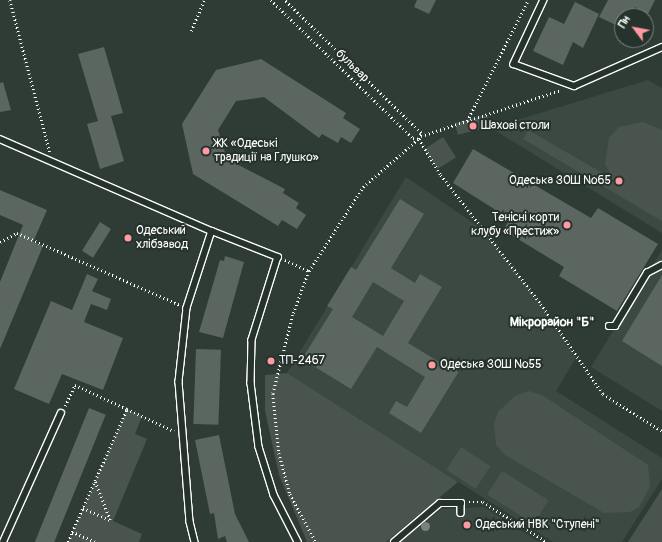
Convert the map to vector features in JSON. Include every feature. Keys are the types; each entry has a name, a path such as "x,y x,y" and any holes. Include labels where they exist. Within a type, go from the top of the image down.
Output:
{"lane":[{"path":"544,0 514,64 574,86 662,47"},
{"path":"0,139 53,164 278,257 252,340 251,383 259,447 274,495 298,542"},
{"path":"195,542 190,522 179,382 187,308 212,231"},
{"path":"608,326 615,326 646,273 662,265"},
{"path":"3,542 61,412"},
{"path":"394,542 440,503 461,503 461,513"}],"path":[{"path":"10,0 53,164"},
{"path":"191,31 204,0"},
{"name":"бульвар","path":"271,0 419,138"},
{"name":"бульвар","path":"284,0 419,138"},
{"path":"467,121 528,0"},
{"path":"316,542 290,494 279,453 273,394 293,315 309,271 363,186 419,138 574,86"},
{"path":"419,138 441,175 541,304 603,394 662,431"},
{"path":"0,242 17,233 187,308"},
{"path":"278,257 309,271"},
{"path":"61,412 75,385 182,434"},
{"path":"68,542 127,409"},
{"path":"83,508 110,520 94,482"},
{"path":"461,503 483,502 547,542"},
{"path":"72,532 95,542"}],"shaded area":[{"name":"Одеська ЗОШ №65","path":"648,80 662,88 662,233 491,128"},
{"name":"Шахові столи","path":"487,115 490,127 458,135 455,123"},
{"path":"643,122 662,130 662,221 523,139 528,130 613,179 605,164 609,138 619,127"},
{"path":"443,137 456,157 438,169 425,149"},
{"name":"Одеська ЗОШ №55","path":"406,177 482,229 541,304 576,358 556,391 662,458 662,479 622,542 553,542 287,373"},
{"path":"662,250 662,411 591,367"},
{"path":"287,373 458,482 386,542 307,542 279,475 265,411 265,375"},
{"path":"529,391 542,395 648,465 650,487 639,507 630,512 604,513 505,455 496,445 494,423 498,412 515,396"},
{"path":"127,409 142,416 135,434 147,439 113,521 142,534 139,542 68,542"},
{"path":"461,447 490,466 476,489 446,470"},
{"path":"502,471 549,500 534,524 487,495"},
{"path":"662,489 662,542 628,542"},
{"name":"Одеський НВК \"Ступені\"","path":"484,507 539,542 401,542 441,509"}],"building":[{"path":"417,0 436,0 429,14 414,7"},
{"path":"608,0 655,0 651,8 614,8 614,24 599,17"},
{"path":"575,2 599,14 583,48 573,42 563,65 533,51 549,17 564,24"},
{"path":"104,47 123,113 111,116 124,161 100,169 87,124 98,121 78,54"},
{"name":"ЖК «Одеські традиції на Глушко»","path":"261,59 346,113 343,118 360,129 351,143 341,137 338,143 322,134 319,138 264,97 236,101 218,130 227,159 285,189 283,193 299,203 296,208 306,215 297,229 282,220 278,226 193,174 182,124 216,70"},
{"path":"3,82 11,110 0,112 0,83"},
{"name":"Тенісні корти клубу «Престиж»","path":"473,149 591,218 598,208 658,244 617,311 559,276 564,267 503,230 510,219 453,183"},
{"path":"0,190 47,210 33,242 43,246 0,349 0,282 23,225 0,215"},
{"path":"400,199 424,214 391,268 415,283 420,274 442,287 408,343 441,363 445,358 461,368 421,433 389,413 396,401 407,407 425,377 377,347 351,389 302,359 333,309 327,306 351,267 356,270","holes":["373,282 404,301 383,336 352,317"]},
{"path":"100,222 111,229 93,258 82,251"},
{"path":"225,256 244,262 223,338 199,332 220,260 224,261"},
{"path":"87,274 98,279 92,291 111,299 107,310 91,304 84,322 123,338 103,390 62,374 49,404 14,389 51,301 72,310"},
{"path":"662,275 662,366 622,341"},
{"path":"196,349 221,350 218,425 193,424"},
{"path":"89,408 106,415 54,542 35,542"},
{"path":"219,435 235,514 249,542 227,542 225,536 218,539 214,513 210,514 195,440"}],"place":[{"name":"Шахові столи","path":"473,126"},
{"name":"ЖК «Одеські традиції на Глушко»","path":"206,151"},
{"name":"Одеська ЗОШ №65","path":"619,181"},
{"name":"Тенісні корти клубу «Престиж»","path":"567,225"},
{"name":"Одеський хлібзавод","path":"128,238"},
{"name":"ТП-2467","path":"271,361"},
{"name":"Одеська ЗОШ №55","path":"432,365"},
{"name":"Одеський НВК \"Ступені\"","path":"467,525"}],"district":[{"name":"Мікрорайон \"Б\"","path":"552,322"}]}
